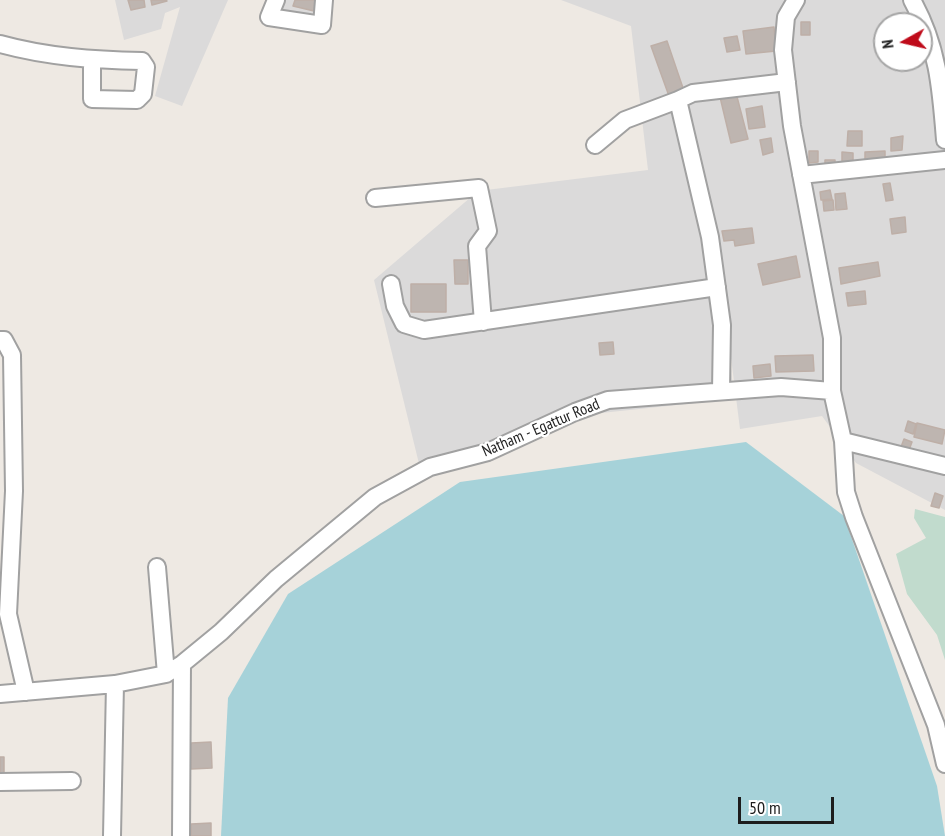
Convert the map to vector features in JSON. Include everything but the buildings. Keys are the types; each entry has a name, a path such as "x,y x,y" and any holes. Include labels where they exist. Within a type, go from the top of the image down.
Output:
{"street":[{"path":"276,0 269,16 322,25 324,0"},
{"path":"796,0 786,17 783,32 787,82 801,175 832,338 832,391 843,441 849,500 936,725 945,764"},
{"path":"912,0 929,33 942,78 945,140"},
{"path":"0,44 26,51 92,60"},
{"path":"595,145 625,120 693,93 787,82"},
{"path":"678,100 710,237 722,325 721,391"},
{"path":"801,175 945,159"},
{"path":"375,198 479,188 488,231 477,246 483,322"},
{"path":"391,284 395,306 404,324 410,328 424,330 717,287"},
{"path":"0,340 4,340 12,355 14,491 8,614 26,692"},
{"path":"0,394 12,380"},
{"name":"Natham - Egattur Road","path":"0,694 115,684 166,674 221,632 285,571 375,497 430,467 488,452 575,412 608,400 781,387 832,391"},
{"path":"843,441 945,466"},
{"path":"158,567 166,674"},
{"path":"181,836 182,664"},
{"path":"112,836 115,684"},
{"path":"0,782 72,781"}],"shaded area":[{"path":"115,0 228,0 182,106 155,96 180,7 165,13 161,29 124,40"},
{"path":"269,0 322,0 320,13 265,16"},
{"path":"561,0 945,0 945,510 856,463 822,416 740,429 727,326 734,399 582,415 511,450 423,480 374,280 478,191 648,170 631,26"}],"green space":[{"path":"915,509 945,517 945,660 937,635 907,594 896,554 926,538 914,518"}],"water":[{"path":"746,442 844,516 937,786 945,836 221,836 228,698 288,594 460,482"}]}
